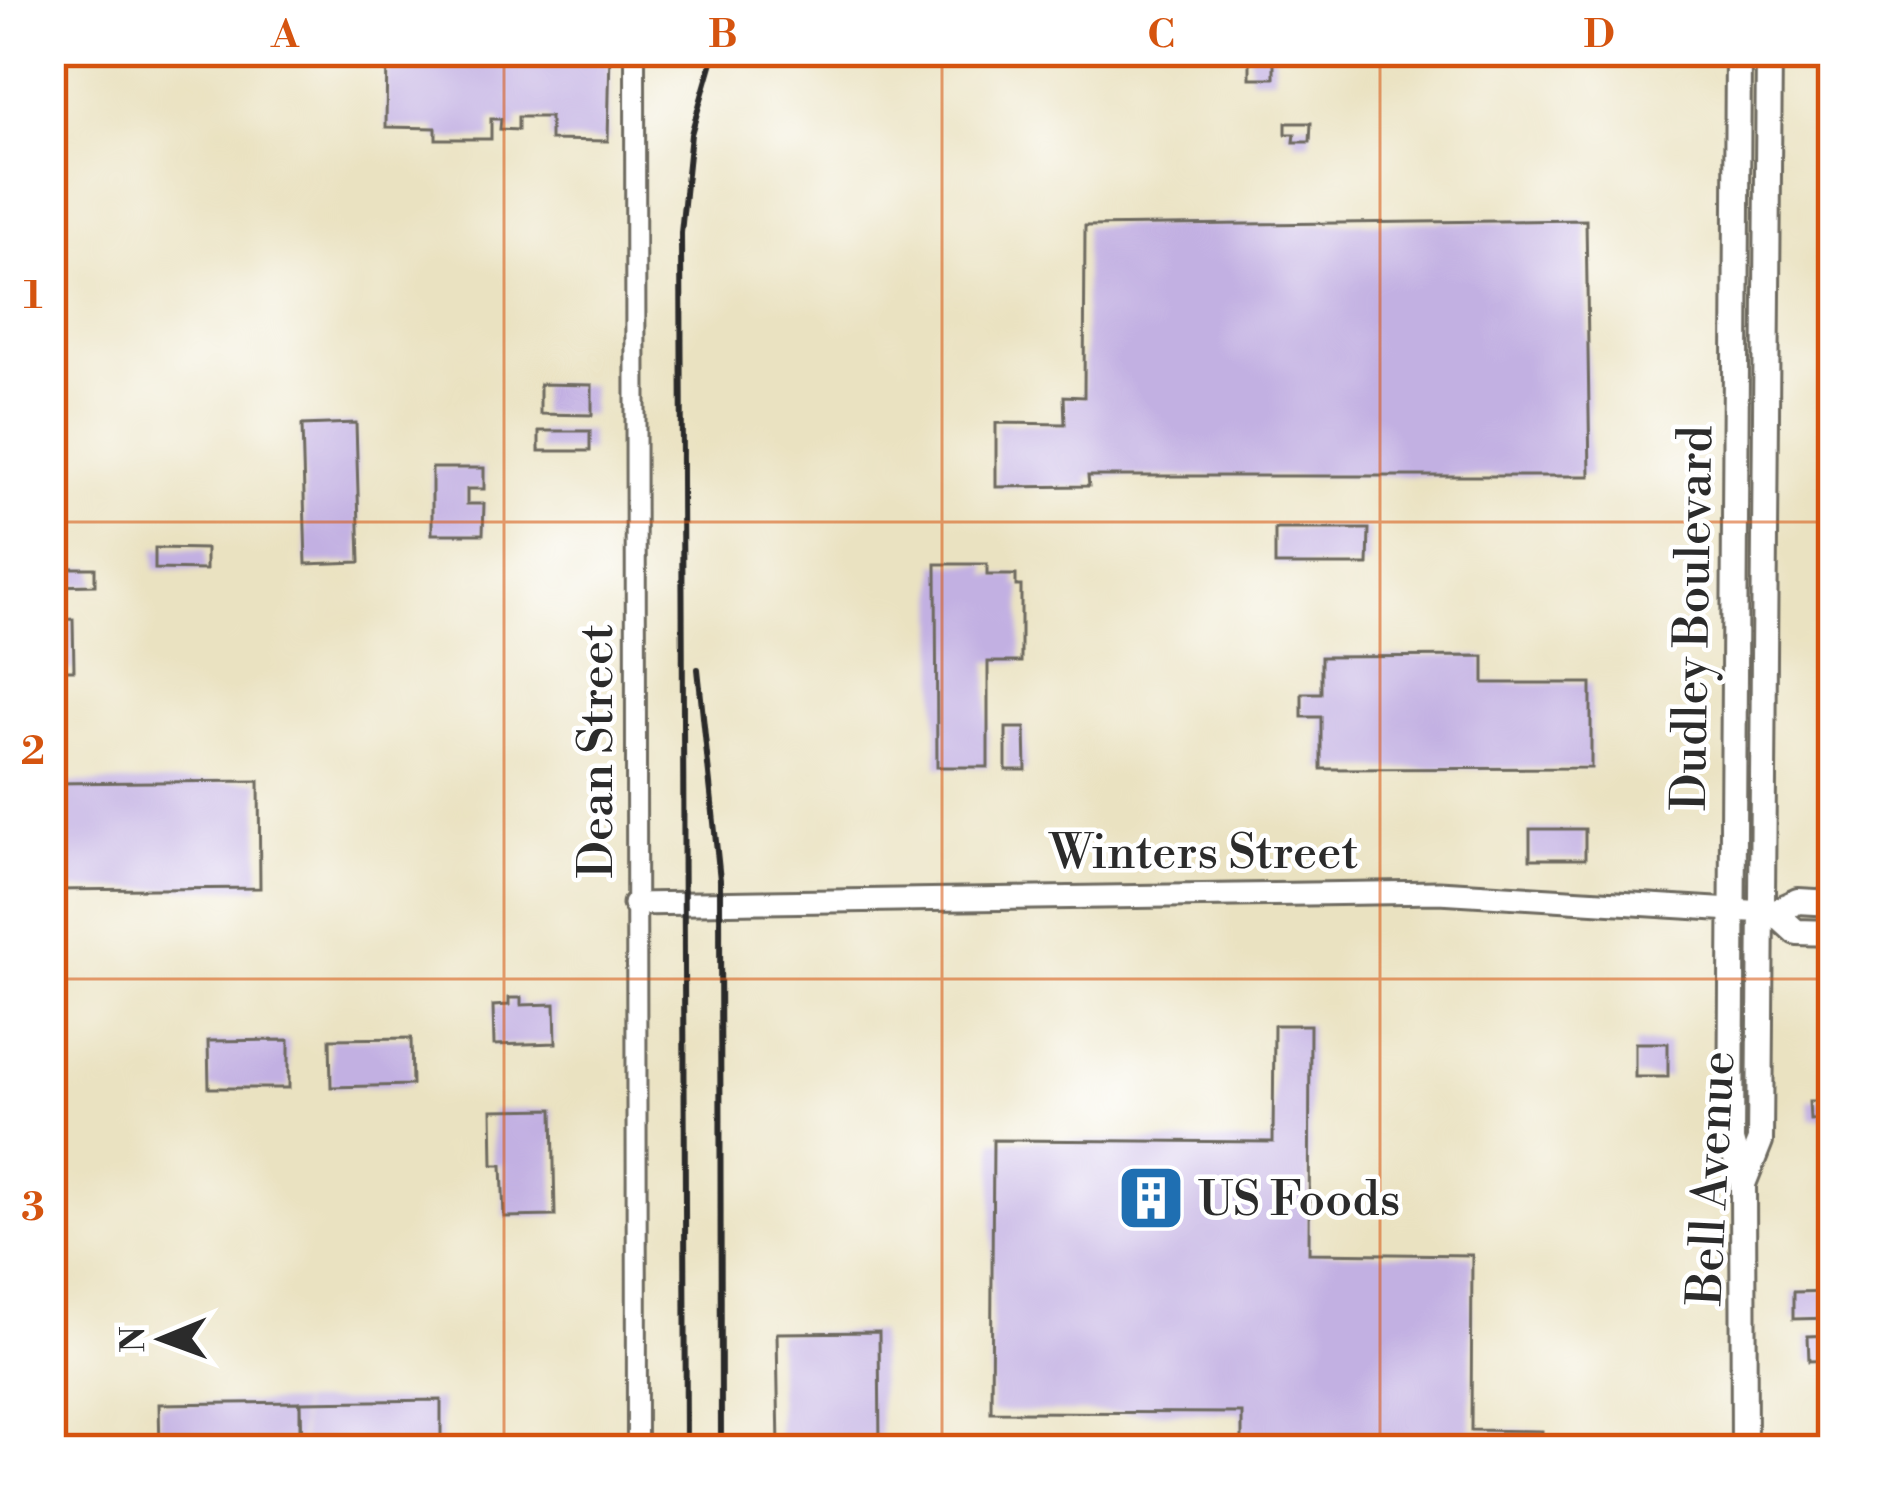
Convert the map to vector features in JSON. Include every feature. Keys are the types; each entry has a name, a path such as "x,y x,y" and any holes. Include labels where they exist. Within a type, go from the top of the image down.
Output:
{"main road":[{"name":"Dudley Boulevard","path":"1738,51 1731,1141 1743,1184"},
{"name":"Dudley Boulevard","path":"1767,912 1768,51"},
{"name":"Winters Street","path":"1767,912 1798,902 1833,903"},
{"name":"Winters Street","path":"1767,912 1796,932 1833,933"},
{"name":"Bell Avenue","path":"1744,1450 1743,1184 1760,1141 1767,912"}],"street":[{"name":"Dean Street","path":"635,51 637,1450"},
{"name":"Winters Street","path":"634,904 1439,892 1767,912"}],"building":[{"path":"387,51 610,51 608,141 550,140 550,117 518,117 518,130 500,129 501,119 491,119 491,139 436,139 436,128 386,127"},
{"path":"1250,51 1274,51 1274,78 1250,78"},
{"path":"1286,123 1311,123 1310,142 1294,142 1295,134 1286,134"},
{"path":"1586,220 1590,476 1088,476 1089,486 996,487 996,423 1065,424 1064,396 1084,397 1085,226"},
{"path":"540,384 592,385 592,415 540,414"},
{"path":"356,423 360,562 306,564 302,425"},
{"path":"539,431 590,431 590,451 539,451"},
{"path":"432,468 484,468 484,489 467,489 467,504 484,504 483,534 432,534"},
{"path":"1275,529 1369,529 1368,565 1275,565"},
{"path":"155,548 206,549 206,570 155,569"},
{"path":"936,564 987,564 987,575 1016,575 1016,586 1021,586 1021,662 988,662 988,767 937,767"},
{"path":"51,568 95,568 95,585 51,586"},
{"path":"73,619 74,670 60,670 59,620"},
{"path":"1484,656 1484,683 1591,683 1591,768 1321,769 1321,717 1302,717 1302,693 1321,693 1321,657"},
{"path":"1006,728 1025,728 1026,770 1006,770"},
{"path":"259,781 260,888 51,890 51,783"},
{"path":"1530,829 1585,829 1585,859 1530,859"},
{"path":"509,998 521,998 521,1005 555,1004 556,1043 494,1045 493,1006 509,1005"},
{"name":"US Foods","path":"1274,1025 1310,1025 1309,1253 1472,1255 1471,1430 1542,1431 1542,1450 1242,1450 1242,1413 991,1412 993,1140 1273,1142"},
{"path":"411,1038 412,1085 331,1087 330,1039"},
{"path":"289,1040 289,1088 209,1088 208,1041"},
{"path":"1635,1043 1668,1043 1668,1077 1635,1077"},
{"path":"1809,1101 1833,1101 1833,1119 1810,1120"},
{"path":"553,1109 555,1216 504,1217 502,1165 493,1165 492,1110"},
{"path":"1833,1291 1833,1318 1793,1319 1793,1292"},
{"path":"879,1332 880,1450 779,1450 777,1333"},
{"path":"1833,1335 1833,1360 1809,1361 1808,1336"},
{"path":"441,1400 441,1450 302,1450 301,1402"},
{"path":"300,1402 300,1450 160,1450 159,1404"}],"railway":[{"path":"686,1450 681,233 691,134 715,51"},
{"path":"698,669 720,880 721,1450"}],"place":[{"name":"US Foods","path":"1151,1198"}]}
